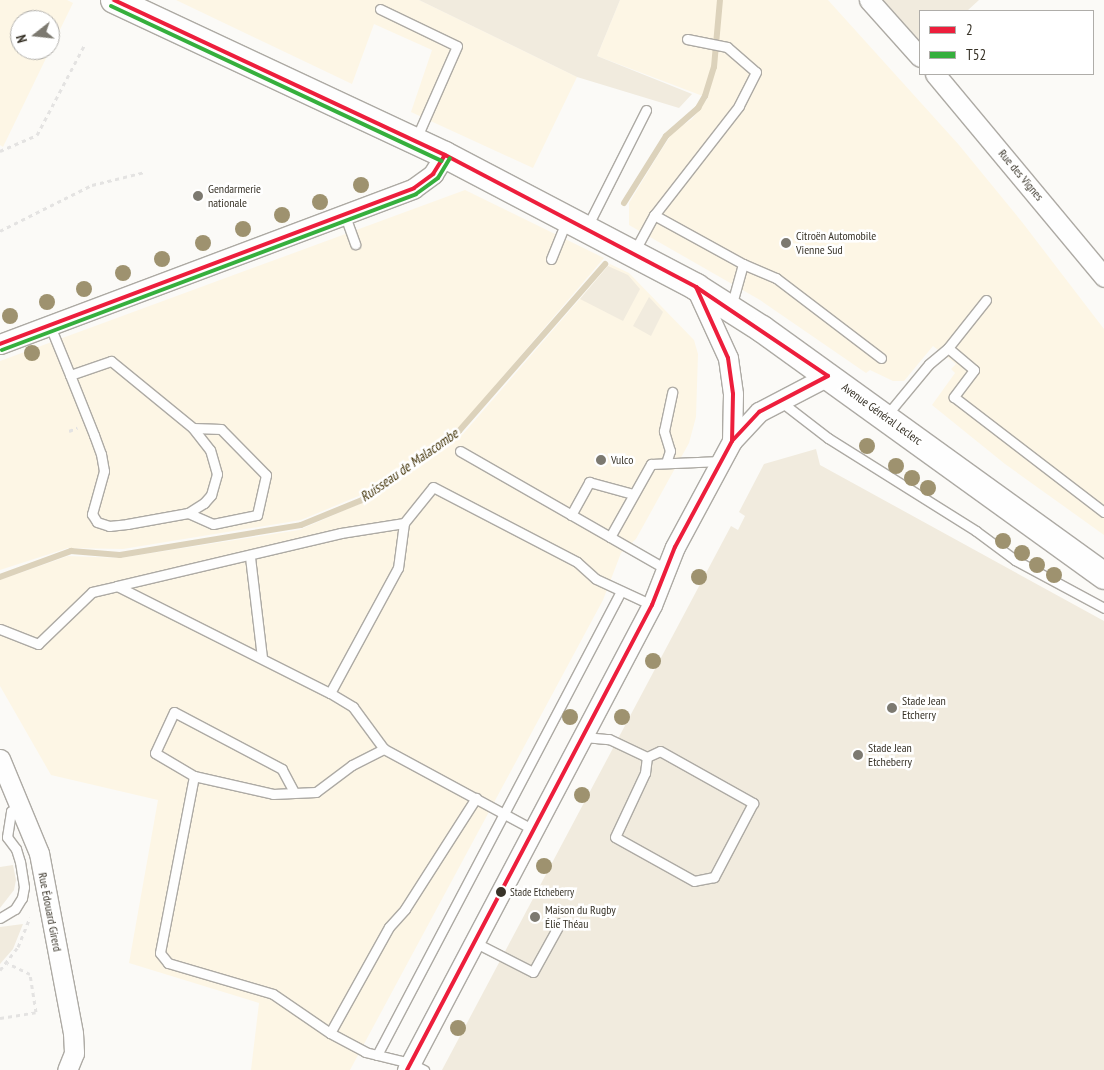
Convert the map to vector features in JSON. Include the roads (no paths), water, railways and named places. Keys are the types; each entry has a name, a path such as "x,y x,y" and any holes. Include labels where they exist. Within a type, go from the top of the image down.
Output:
{"main road":[{"name":"Avenue Général Leclerc","path":"114,0 415,140 696,286 828,376 1104,576"}],"street":[{"path":"869,0 919,56"},
{"name":"Rue des Vignes","path":"936,75 1104,277"},
{"path":"0,344 345,216 414,188 433,174 445,155"},
{"path":"696,286 728,358 733,394 732,441"},
{"path":"414,1068 474,942 652,605 666,569 732,441 758,412 778,400 828,376"},
{"name":"Rue Édouard Girerd","path":"0,759 22,807 39,853 73,1033 74,1053 67,1070"}],"lane":[{"path":"380,9 457,46 415,140"},
{"path":"633,254 654,215 739,106 756,72 727,47 687,39"},
{"path":"551,259 576,224 646,110"},
{"path":"654,215 743,264 776,278 881,358"},
{"path":"345,216 355,244"},
{"path":"731,309 743,264"},
{"path":"885,417 928,364 948,348 986,300"},
{"path":"50,326 101,454 104,471 92,514 97,522 109,526 188,513 211,495 217,474 210,450 193,428 111,361 70,375"},
{"path":"948,348 974,370 954,397 1104,512"},
{"path":"666,463 670,451 664,432 672,392"},
{"path":"778,400 828,438 976,531 1015,560 1104,608"},
{"path":"188,513 213,524 257,515 266,475 222,430 193,428"},
{"path":"460,452 666,569"},
{"path":"610,537 651,464 722,461"},
{"path":"571,515 589,482 633,494"},
{"path":"330,692 398,568 404,523 433,487 577,562 596,579 652,605"},
{"path":"0,629 38,644 92,592 250,557 341,533 404,523"},
{"path":"250,557 262,658"},
{"path":"117,586 330,692 353,706 384,748 532,829"},
{"path":"377,1055 506,814 621,592"},
{"path":"294,792 282,769 174,712 155,753 194,776 273,794 316,792 352,765 384,748"},
{"path":"584,736 609,739 647,757"},
{"path":"660,751 753,803 714,877 694,881 615,837 645,773 647,757 660,751"},
{"path":"194,776 160,953 168,963 273,994 330,1033 377,1055 414,1068"},
{"path":"330,1033 389,927 405,908 476,798"},
{"path":"0,918 15,909 24,887 16,849 3,838 11,811 22,807"},
{"path":"474,942 533,972 560,923"}],"waterway":[{"name":"Ruisseau de Malacombe","path":"624,203 666,136 698,108 705,96 714,67 720,0"},
{"name":"Ruisseau de Malacombe","path":"0,577 71,551 120,555 301,525 362,500 459,431 605,264"}],"place":[{"name":"Gendarmerie nationale","path":"198,196"},
{"name":"Citroën Automobile Vienne Sud","path":"786,243"},
{"name":"Vulco","path":"601,460"},
{"name":"Stade Jean Etcherry","path":"892,708"},
{"name":"Stade Jean Etcheberry","path":"858,755"},
{"name":"Stade Etcheberry","path":"501,892"},
{"name":"Maison du Rugby Élie Théau","path":"535,917"}]}
